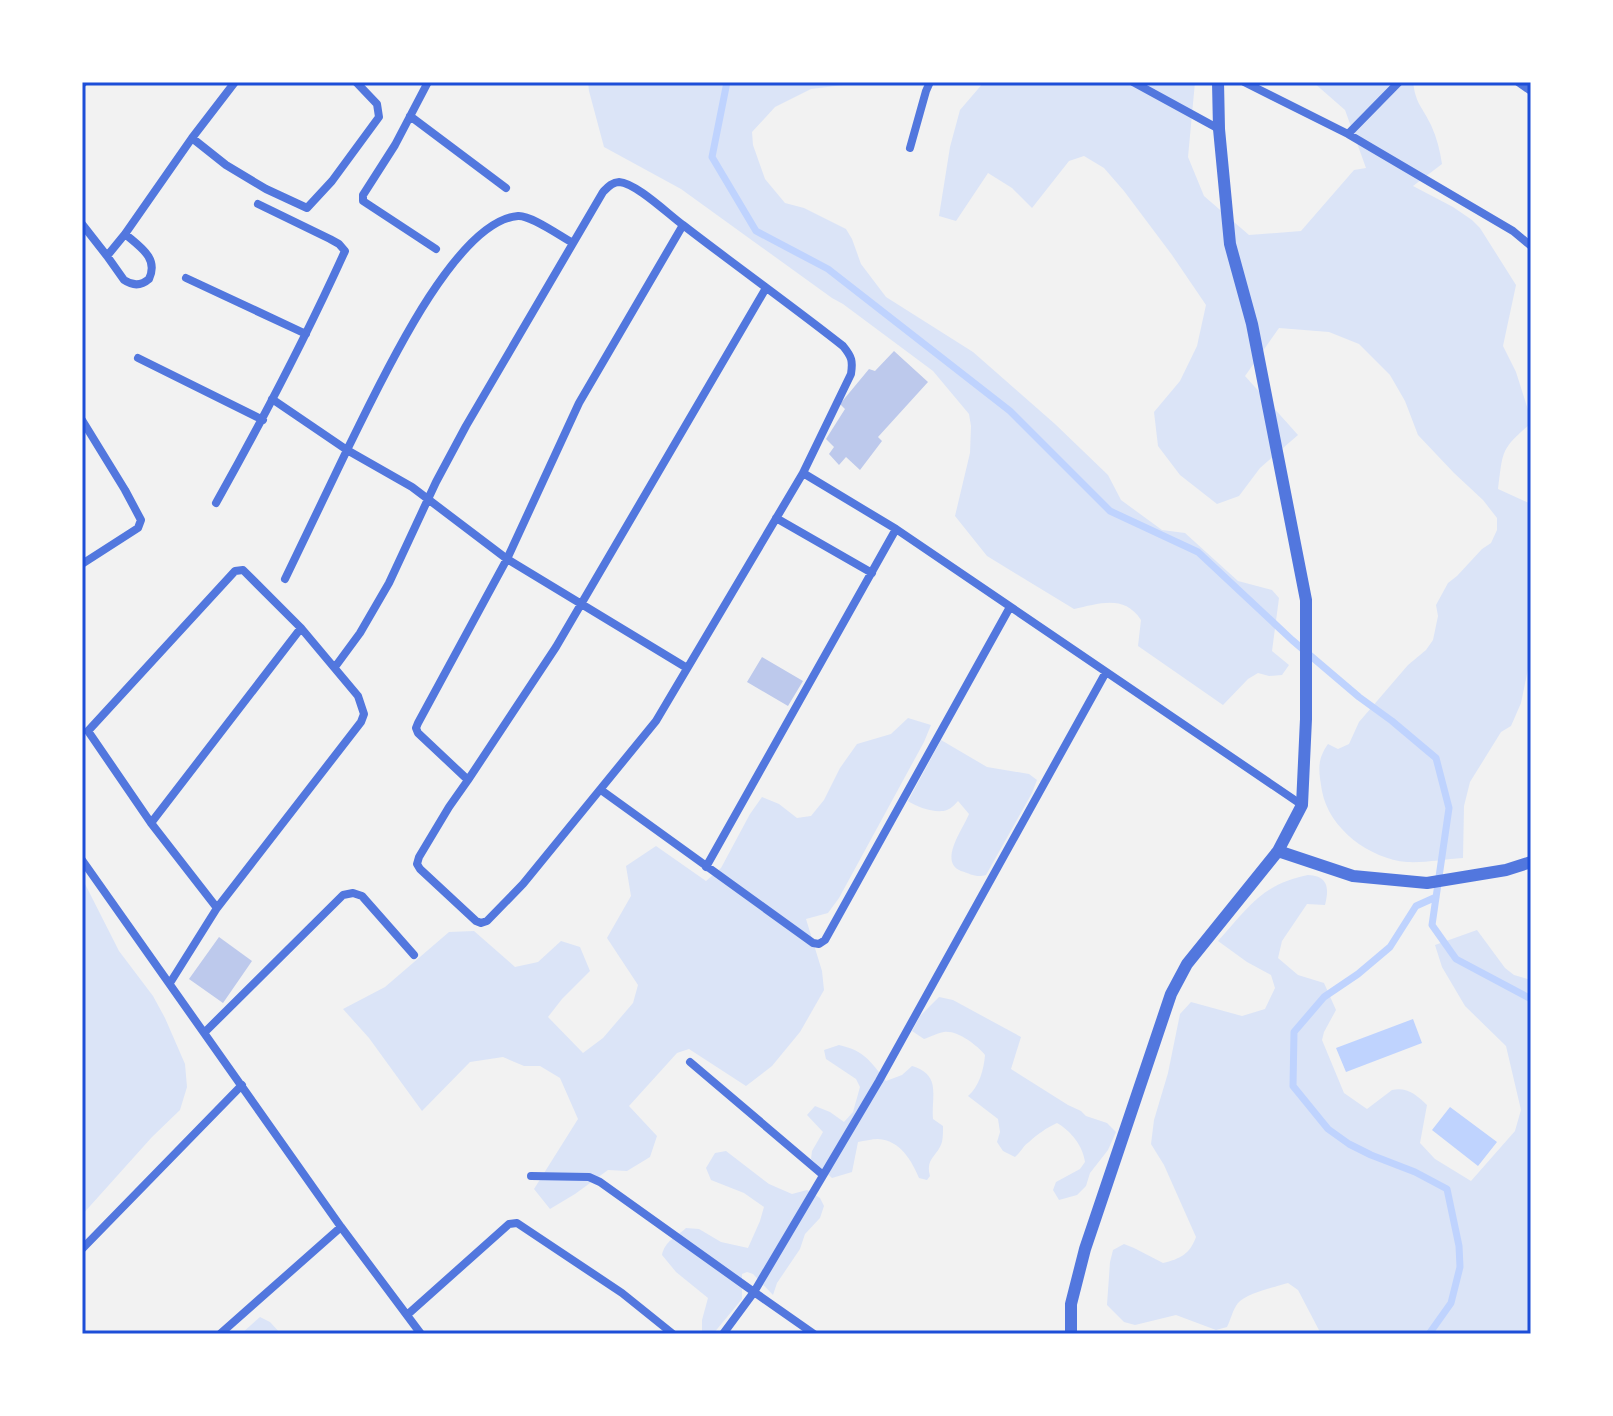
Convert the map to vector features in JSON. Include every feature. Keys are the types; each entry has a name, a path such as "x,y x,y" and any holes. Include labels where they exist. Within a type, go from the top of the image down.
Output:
{"street":[{"path":"107,256 235,82"},
{"path":"192,138 226,165 266,189 307,208 332,181 379,117 377,104 356,82"},
{"path":"428,82 395,145 363,195 363,201 436,249"},
{"path":"910,148 930,82"},
{"path":"1133,82 1219,129"},
{"path":"1071,1334 1071,1304 1085,1249 1171,994 1187,964 1278,851 1302,805 1306,600 1252,324 1230,244 1219,129 1218,82"},
{"path":"1244,82 1348,134 1513,231 1531,246"},
{"path":"1348,134 1399,82"},
{"path":"1518,82 1531,91"},
{"path":"410,116 506,188"},
{"path":"335,667 360,633 389,583 466,426 603,192 612,184 620,182 633,187 843,346 853,361 851,374 803,473 656,721 523,884 487,921 476,921 420,869 417,864 419,857 556,647 766,288"},
{"path":"216,503 263,420 345,251 330,239 258,204"},
{"path":"285,579 415,318 447,271 478,236 514,216 524,216 573,243"},
{"path":"82,224 124,280 139,285 149,279 152,260 125,234"},
{"path":"468,780 416,728 507,559 579,403 683,225"},
{"path":"186,278 306,334"},
{"path":"138,358 263,420"},
{"path":"272,399 347,450 412,487 507,559 687,668"},
{"path":"82,420 141,520 138,528 82,564"},
{"path":"803,473 896,529 1302,805"},
{"path":"776,518 872,573"},
{"path":"706,867 896,529"},
{"path":"88,731 235,571 243,570 335,667 358,696 364,714 361,722 217,908 170,983"},
{"path":"601,790 813,943 819,944 825,940 1010,607"},
{"path":"151,823 301,628"},
{"path":"723,1334 754,1292 879,1081 1106,672"},
{"path":"82,722 151,823 217,908"},
{"path":"1278,851 1353,876 1427,883 1506,870 1531,862"},
{"path":"82,860 341,1227 421,1334"},
{"path":"205,1032 343,895 353,893 362,896 414,955"},
{"path":"690,1062 823,1175"},
{"path":"82,1249 242,1085"},
{"path":"531,1176 589,1177 600,1182 814,1334"},
{"path":"407,1315 509,1224 517,1223 622,1293 673,1334"},
{"path":"220,1334 341,1227"}],"shaded area":[{"path":"588,82 867,82 811,89 775,107 752,132 753,145 765,179 785,203 804,208 846,229 861,264 886,297 973,352 1108,475 1121,500 1162,530 1185,533 1238,581 1272,590 1279,598 1272,651 1289,665 1282,675 1258,673 1223,705 1138,646 1141,620 1127,607 1102,603 1074,609 987,556 955,516 970,453 969,414 933,371 681,189 604,147"},
{"path":"984,82 1195,82 1188,157 1204,196 1249,235 1301,231 1354,170 1366,168 1345,110 1313,82 1413,82 1418,101 1435,135 1442,164 1413,186 1472,220 1516,285 1503,346 1516,372 1529,413 1529,425 1504,452 1498,489 1531,504 1531,666 1511,726 1501,732 1470,782 1464,806 1463,858 1393,860 1353,840 1326,805 1319,767 1328,744 1338,749 1349,744 1359,722 1408,665 1426,650 1433,640 1438,616 1436,605 1448,583 1491,543 1497,530 1497,518 1418,435 1405,401 1390,375 1359,344 1329,332 1279,328 1245,376 1298,435 1260,468 1239,496 1217,504 1180,475 1158,446 1154,412 1180,381 1197,346 1206,305 1172,255 1104,168 1084,156 1069,161 1032,208 1012,188 988,173 956,221 939,216 950,147 960,110"},
{"path":"908,718 931,725 924,742 839,898 828,913 806,919 822,971 824,990 800,1032 772,1066 746,1086 689,1049 677,1053 629,1106 657,1136 650,1157 627,1171 608,1170 550,1209 534,1189 578,1119 560,1078 540,1066 524,1066 503,1057 470,1062 422,1111 369,1038 343,1009 385,987 449,932 474,931 515,967 538,962 561,941 580,947 590,971 548,1017 583,1053 603,1038 633,1003 638,985 607,938 631,896 626,866 656,846 706,881 721,868 762,797 779,804 797,818 811,816 857,744 891,734"},
{"path":"941,740 987,767 1029,774 1037,780 986,875 976,876 954,867 954,845 969,814 958,801 949,809 938,811 921,808 908,801"},
{"path":"1308,875 1320,878 1326,884 1325,905 1307,904 1282,941 1278,958 1298,975 1324,983 1336,1010 1322,1040 1344,1093 1367,1109 1392,1090 1415,1095 1427,1105 1420,1143 1435,1159 1471,1181 1515,1131 1521,1110 1506,1046 1465,1006 1442,967 1435,945 1477,930 1505,968 1514,975 1531,980 1531,1334 1321,1334 1298,1290 1288,1283 1242,1299 1227,1327 1216,1330 1176,1315 1135,1325 1124,1322 1107,1305 1113,1250 1124,1244 1163,1263 1184,1255 1196,1237 1164,1165 1151,1144 1180,1014 1191,1002 1242,1016 1265,1009 1275,988 1271,975 1218,941 1267,891"},
{"path":"82,878 119,951 153,996 165,1018 185,1064 187,1087 180,1110 82,1215"},
{"path":"939,997 953,1000 1021,1037 1011,1069 1086,1116 1107,1123 1116,1132 1108,1150 1090,1173 1086,1186 1077,1195 1059,1200 1053,1190 1056,1182 1080,1169 1085,1162 1082,1150 1067,1130 1057,1123 1036,1136 1015,1157 1003,1151 997,1142 1000,1132 998,1119 968,1096 980,1077 985,1055 955,1033 944,1032 924,1039 912,1031 920,1016"},
{"path":"839,1045 861,1054 886,1081 902,1075 912,1066 928,1075 933,1087 933,1119 943,1128 942,1142 931,1161 927,1180 919,1178 904,1152 886,1140 858,1142 852,1172 832,1178 811,1159 823,1132 807,1115 815,1106 844,1122 853,1112 860,1087 856,1079 826,1059 824,1050"},
{"path":"726,1151 769,1184 792,1194 807,1190 820,1198 824,1206 820,1218 805,1234 800,1249 777,1283 773,1295 753,1274 742,1274 742,1299 713,1334 702,1334 708,1298 676,1272 662,1255 668,1243 686,1228 699,1229 721,1242 748,1248 764,1207 744,1193 711,1180 706,1168 715,1153"},
{"path":"260,1317 270,1322 281,1334 241,1334"}],"water":[{"path":"1413,1019 1422,1043 1346,1072 1336,1048"},
{"path":"1450,1107 1497,1142 1478,1166 1432,1130"}],"building":[{"path":"894,351 928,382 878,437 882,441 860,470 846,457 839,465 829,454 834,447 826,439 845,409 840,404 869,369 875,371"},
{"path":"762,657 803,681 788,706 747,682"},
{"path":"219,937 252,961 223,1003 189,979"}],"waterway":[{"path":"727,82 712,157 756,231 828,269 1010,411 1110,511 1198,552 1292,640 1436,758 1449,808 1432,925 1456,959 1531,999"},
{"path":"1429,1334 1451,1303 1460,1267 1459,1246 1447,1189 1349,1144 1328,1129 1293,1086 1294,1032 1324,997 1390,947 1416,906 1436,897"}]}
